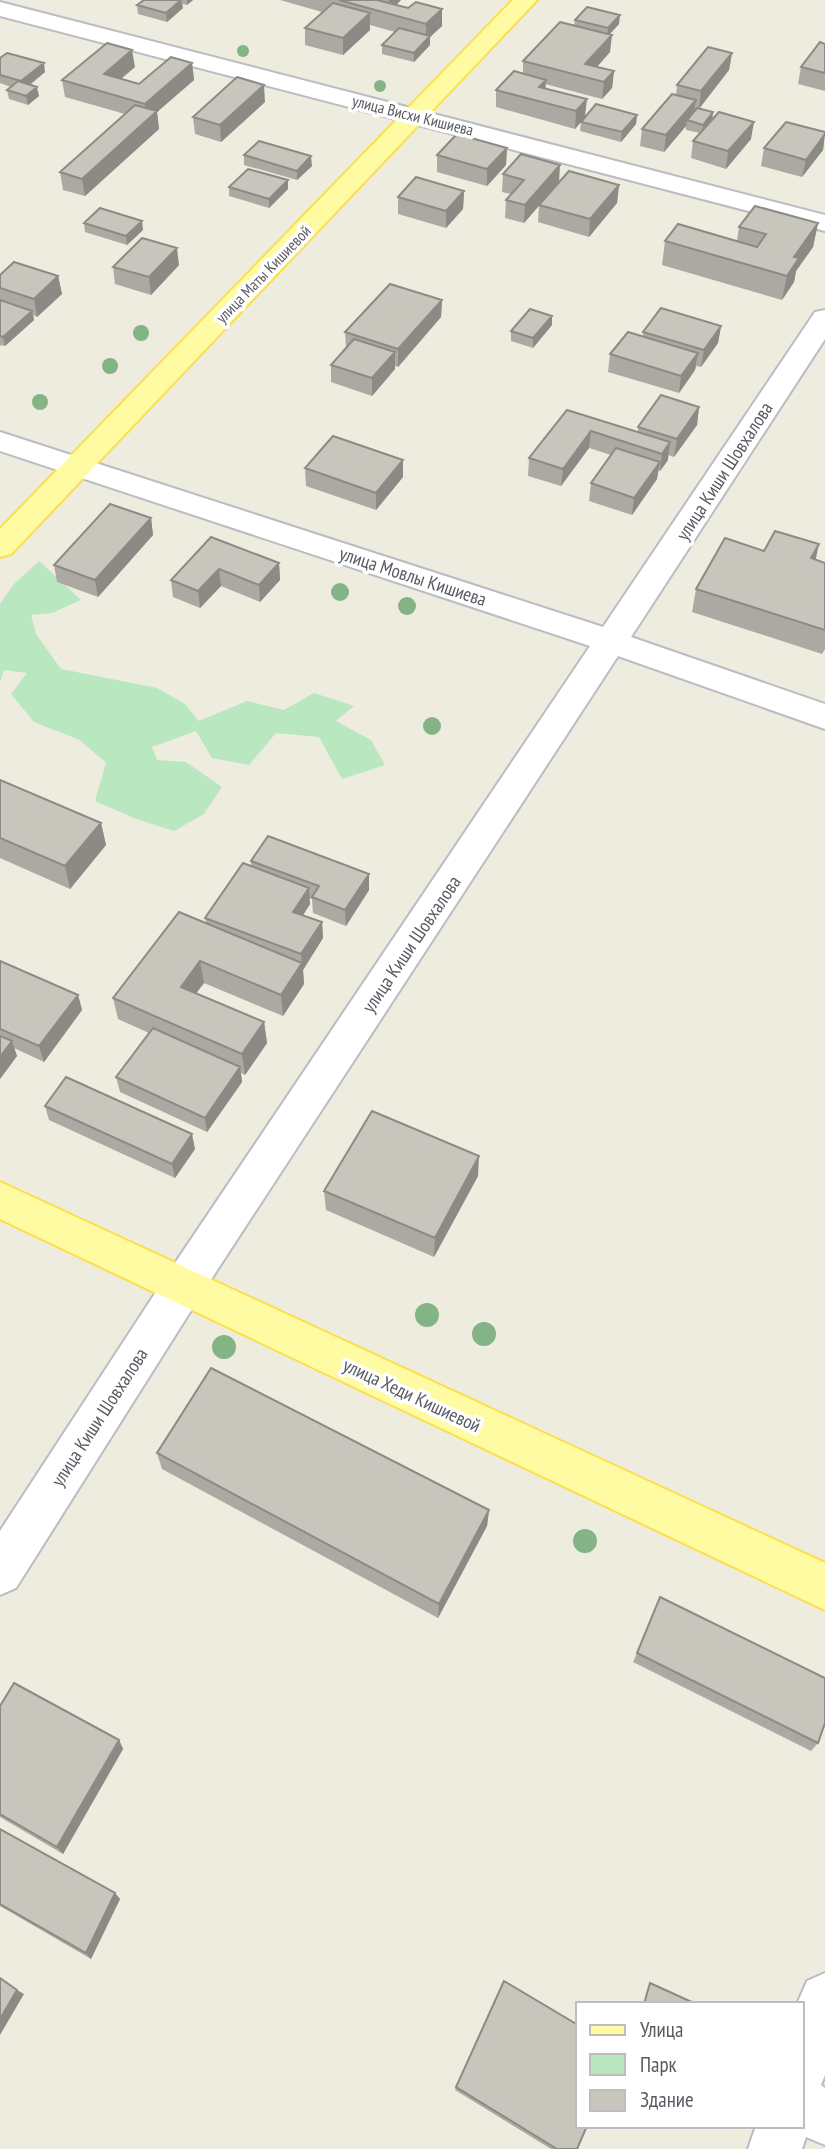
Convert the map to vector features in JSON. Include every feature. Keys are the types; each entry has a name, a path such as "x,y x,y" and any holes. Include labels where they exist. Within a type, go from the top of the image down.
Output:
{"main road":[{"name":"улица Маты Кишиевой","path":"0,547 526,0"},
{"name":"улица Хеди Кишиевой","path":"0,1200 182,1288 825,1587"}],"street":[{"name":"улица Висхи Кишиева","path":"10,11 825,223"},
{"name":"улица Киши Шовхалова","path":"0,1572 182,1288 825,318"},
{"name":"улица Мовлы Кишиева","path":"0,441 612,642 825,717"},
{"path":"804,2061 825,1999"},
{"path":"804,2105 825,2118"},
{"path":"775,2149 782,2128"}],"green space":[{"path":"39,561 81,600 52,613 31,615 36,634 61,669 157,688 185,704 199,721 247,701 284,710 314,693 354,706 336,721 371,740 385,765 342,779 319,737 276,733 249,765 212,758 196,731 152,747 157,760 186,762 222,787 204,814 174,831 95,801 106,763 80,740 34,722 11,694 27,673 4,670 0,682 0,604 13,585"}],"building":[{"path":"144,0 181,0 166,13 137,5"},
{"path":"339,0 377,0 408,8 416,2 442,9 426,24"},
{"path":"333,3 370,13 343,38 305,28"},
{"path":"587,7 620,15 608,28 575,20"},
{"path":"560,22 612,35 585,64 614,71 604,82 523,61"},
{"path":"399,28 430,36 414,53 382,45"},
{"path":"820,42 825,44 825,73 801,67"},
{"path":"107,43 132,50 104,74 139,84 171,57 192,63 145,104 62,80"},
{"path":"708,47 732,53 701,91 677,85"},
{"path":"7,53 44,63 21,81 0,75 0,58"},
{"path":"514,71 546,80 539,87 587,99 576,111 496,90"},
{"path":"237,77 264,85 220,125 193,117"},
{"path":"18,81 37,87 26,96 7,90"},
{"path":"672,94 696,100 666,135 642,129"},
{"path":"596,104 637,115 622,132 581,122"},
{"path":"135,105 157,111 82,179 60,172"},
{"path":"697,108 713,112 703,125 687,120"},
{"path":"719,112 754,122 728,151 693,141"},
{"path":"786,122 825,132 806,160 764,148"},
{"path":"457,134 507,148 487,169 437,155"},
{"path":"259,141 311,156 297,171 244,155"},
{"path":"521,154 560,165 525,205 506,200 524,180 503,174"},
{"path":"248,169 288,180 269,199 229,187"},
{"path":"569,171 619,185 590,219 539,205"},
{"path":"416,177 464,191 446,211 398,197"},
{"path":"755,206 818,223 794,257 799,258 787,276 665,241 678,224 757,247 766,234 739,227"},
{"path":"100,208 142,221 126,236 84,223"},
{"path":"142,238 177,248 149,277 113,267"},
{"path":"14,262 58,276 34,299 0,288 0,275"},
{"path":"390,284 442,300 398,349 345,332"},
{"path":"0,300 32,311 3,337 0,336"},
{"path":"661,308 721,326 704,350 643,332"},
{"path":"530,309 552,316 533,338 511,331"},
{"path":"628,332 698,353 681,376 610,354"},
{"path":"354,339 395,352 372,378 331,365"},
{"path":"661,395 699,407 677,439 638,427"},
{"path":"567,410 670,442 662,454 591,431 563,469 529,458"},
{"path":"333,436 403,460 376,493 305,468"},
{"path":"616,448 660,462 634,498 591,483"},
{"path":"110,504 151,518 95,580 54,565"},
{"path":"775,531 819,544 811,558 825,563 825,630 696,589 725,538 764,551"},
{"path":"211,537 279,563 259,585 219,569 198,591 171,580"},
{"path":"0,780 101,823 65,866 0,838"},
{"path":"268,836 369,874 345,910 312,897 319,886 251,861"},
{"path":"243,863 309,888 293,912 322,922 301,954 205,918"},
{"path":"179,912 302,963 281,995 200,961 181,987 264,1022 242,1054 113,998"},
{"path":"0,961 78,995 39,1046 0,1029"},
{"path":"153,1028 240,1067 205,1118 116,1077"},
{"path":"0,1036 12,1041 0,1057"},
{"path":"66,1077 192,1134 172,1164 45,1106"},
{"path":"372,1111 479,1156 435,1238 324,1191"},
{"path":"211,1368 489,1510 439,1604 157,1453"},
{"path":"660,1597 825,1678 825,1723 818,1743 637,1653"},
{"path":"14,1683 119,1740 57,1847 0,1814 0,1706"},
{"path":"0,1829 115,1893 86,1953 0,1904"},
{"path":"0,1978 17,1990 0,2019"},
{"path":"504,1981 576,2024 576,2128 586,2128 577,2149 557,2149 456,2087"},
{"path":"650,1983 692,2002 645,2002"}]}
